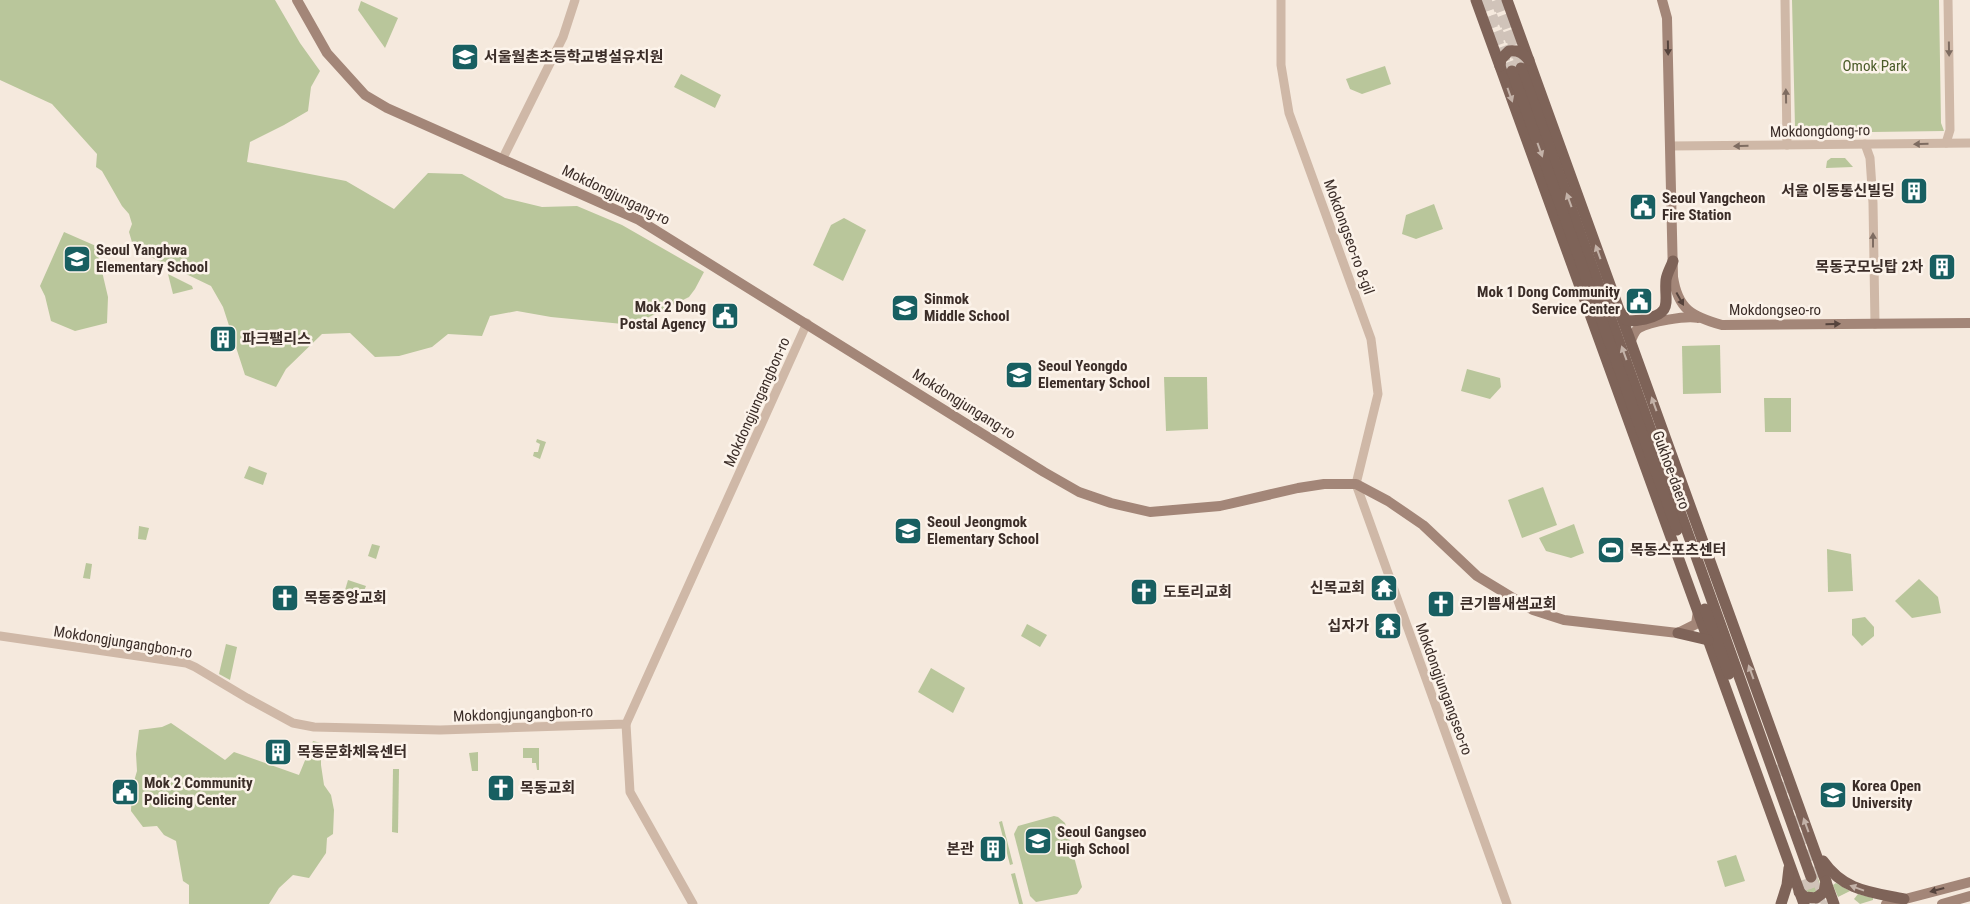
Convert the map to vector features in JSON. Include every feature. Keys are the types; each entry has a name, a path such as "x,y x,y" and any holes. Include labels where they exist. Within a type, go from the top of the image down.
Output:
{"main road":[{"name":"Mokdongjungang-ro","path":"297,0 327,53 365,95 387,108 639,220 1079,492 1111,503 1150,512 1220,506 1324,484 1356,484 1375,493 1423,524 1477,576 1533,610 1564,620 1678,634"},
{"path":"1476,0 1804,904"},
{"path":"1507,0 1521,67 1620,311 1834,904"},
{"name":"Mokdongseo-ro","path":"1662,0 1667,18 1673,261 1676,292 1688,310 1699,318 1722,325 1970,323"},
{"path":"1500,66 1501,59 1509,51 1516,50 1523,53 1521,67"},
{"name":"Gukhoe-daero","path":"1521,67 1807,878"},
{"path":"1620,311 1626,320 1633,321 1654,317 1663,311 1668,300 1666,278 1673,261"},
{"path":"1631,341 1635,332 1643,327 1684,318 1699,318"},
{"path":"1678,634 1696,624 1698,610"},
{"path":"1678,634 1708,640"},
{"path":"1814,848 1830,870 1849,886 1904,899"},
{"path":"1781,904 1787,885 1789,864"},
{"path":"1799,892 1805,897 1816,898 1824,892 1826,881"},
{"path":"1886,904 1970,882"},
{"path":"1942,904 1970,896"}],"street":[{"path":"502,160 563,37 576,0"},
{"name":"Mokdongseo-ro 8-gil","path":"1281,0 1281,65 1289,113 1371,339 1378,394 1356,484"},
{"path":"1785,0 1787,145"},
{"path":"1946,143 1950,130 1948,0"},
{"name":"Mokdongdong-ro","path":"1670,146 1970,143"},
{"path":"1865,144 1870,158 1873,203 1874,324"},
{"name":"Mokdongjungangbon-ro","path":"0,636 186,663 195,666 293,723 314,727 440,730 626,724 807,323"},
{"name":"Mokdongjungangseo-ro","path":"1356,484 1507,904"},
{"path":"626,724 630,792 693,904"}],"green space":[{"path":"0,0 275,0 300,43 320,71 311,87 308,111 250,142 247,162 346,181 394,209 428,173 462,174 505,198 542,207 577,206 622,225 704,272 689,297 633,325 551,317 517,311 490,316 482,336 448,334 432,347 399,356 375,357 350,333 322,334 286,369 276,387 245,375 223,307 211,286 134,249 129,232 132,224 129,214 122,206 102,171 96,167 97,154 52,104 0,80"},
{"name":"Omok Park","path":"1792,0 1939,0 1941,123 1944,131 1800,133 1795,127"},
{"path":"361,1 398,18 385,48 358,10"},
{"path":"1385,66 1391,84 1362,94 1350,89 1346,79"},
{"path":"681,74 721,95 715,108 674,87"},
{"path":"1831,158 1845,158 1853,167 1826,168 1827,161"},
{"path":"1434,204 1443,229 1416,239 1402,234 1406,215"},
{"path":"844,218 866,230 843,281 813,265 831,225"},
{"path":"64,232 96,246 108,297 107,323 75,331 51,321 45,296 40,286"},
{"path":"168,274 192,286 193,289 173,294"},
{"path":"1720,345 1721,393 1683,394 1682,346"},
{"path":"1467,369 1500,378 1501,387 1490,399 1461,391"},
{"path":"1164,377 1207,377 1208,429 1166,431"},
{"path":"1764,398 1791,398 1791,432 1765,432"},
{"path":"537,439 546,442 540,459 533,456 534,452 538,452 540,444 536,442"},
{"path":"249,466 267,473 263,485 244,478"},
{"path":"1543,487 1557,525 1522,538 1508,500"},
{"path":"1574,524 1584,553 1571,558 1546,551 1539,538"},
{"path":"139,526 149,528 146,540 138,539"},
{"path":"372,544 380,546 376,559 368,556"},
{"path":"1827,549 1851,554 1853,591 1828,592"},
{"path":"86,563 92,564 90,579 83,578"},
{"path":"1919,579 1938,597 1941,613 1912,618 1895,601"},
{"path":"348,580 366,586 359,603 343,597"},
{"path":"1865,617 1874,627 1874,636 1862,646 1852,635 1852,619"},
{"path":"1027,624 1047,635 1040,647 1021,636"},
{"path":"226,644 237,647 230,680 219,674"},
{"path":"931,668 965,688 953,713 918,692"},
{"path":"171,723 225,760 234,752 299,775 313,741 321,743 321,765 324,785 331,795 334,810 333,834 327,838 326,853 309,878 293,875 279,888 269,904 189,904 189,885 183,881 176,841 164,835 157,826 143,827 131,811 132,788 137,771 136,754 139,730 162,727"},
{"path":"523,748 539,748 539,770 537,770 536,763 532,763 532,758 523,758"},
{"path":"478,752 478,771 472,771 469,753"},
{"path":"393,769 399,769 398,833 392,832"},
{"path":"1054,816 1065,823 1082,887 1077,894 1036,902 1030,896 1014,834 1018,826"},
{"path":"1002,821 1013,864 1010,865 999,822"},
{"path":"1736,855 1745,881 1725,887 1717,861"},
{"path":"1015,873 1023,904 1019,904 1011,874"},
{"path":"1818,878 1820,884 1817,892 1810,893 1803,889 1802,884"},
{"path":"1836,883 1850,891 1838,897 1833,885"},
{"path":"1858,894 1873,898 1873,900 1860,904 1854,899"}],"tunnel":[{"path":"1482,0 1513,85"},
{"path":"1486,0 1512,71"},
{"path":"1496,0 1521,68"},
{"path":"1498,0 1526,77"},
{"path":"1777,765 1827,904"},
{"path":"1811,877 1821,904"},
{"path":"1803,880 1812,904"}],"place":[{"name":"서울월촌초등학교병설유치원","path":"465,57"},
{"name":"서울 이동통신빌딩","path":"1914,191"},
{"name":"Seoul Yangcheon Fire Station","path":"1643,207"},
{"name":"Seoul Yanghwa Elementary School","path":"77,259"},
{"name":"목동굿모닝탑 2차","path":"1942,267"},
{"name":"Mok 1 Dong Community Service Center","path":"1639,301"},
{"name":"Sinmok Middle School","path":"905,308"},
{"name":"Mok 2 Dong Postal Agency","path":"725,316"},
{"name":"파크팰리스","path":"223,339"},
{"name":"Seoul Yeongdo Elementary School","path":"1019,375"},
{"name":"Seoul Jeongmok Elementary School","path":"908,531"},
{"name":"목동스포츠센터","path":"1611,550"},
{"name":"신목교회","path":"1384,588"},
{"name":"도토리교회","path":"1144,592"},
{"name":"목동중앙교회","path":"285,598"},
{"name":"큰기쁨새샘교회","path":"1441,604"},
{"name":"십자가","path":"1388,626"},
{"name":"목동문화체육센터","path":"278,752"},
{"name":"목동교회","path":"501,788"},
{"name":"Mok 2 Community Policing Center","path":"125,792"},
{"name":"Korea Open University","path":"1833,795"},
{"name":"Seoul Gangseo High School","path":"1038,841"},
{"name":"본관","path":"993,849"}]}
